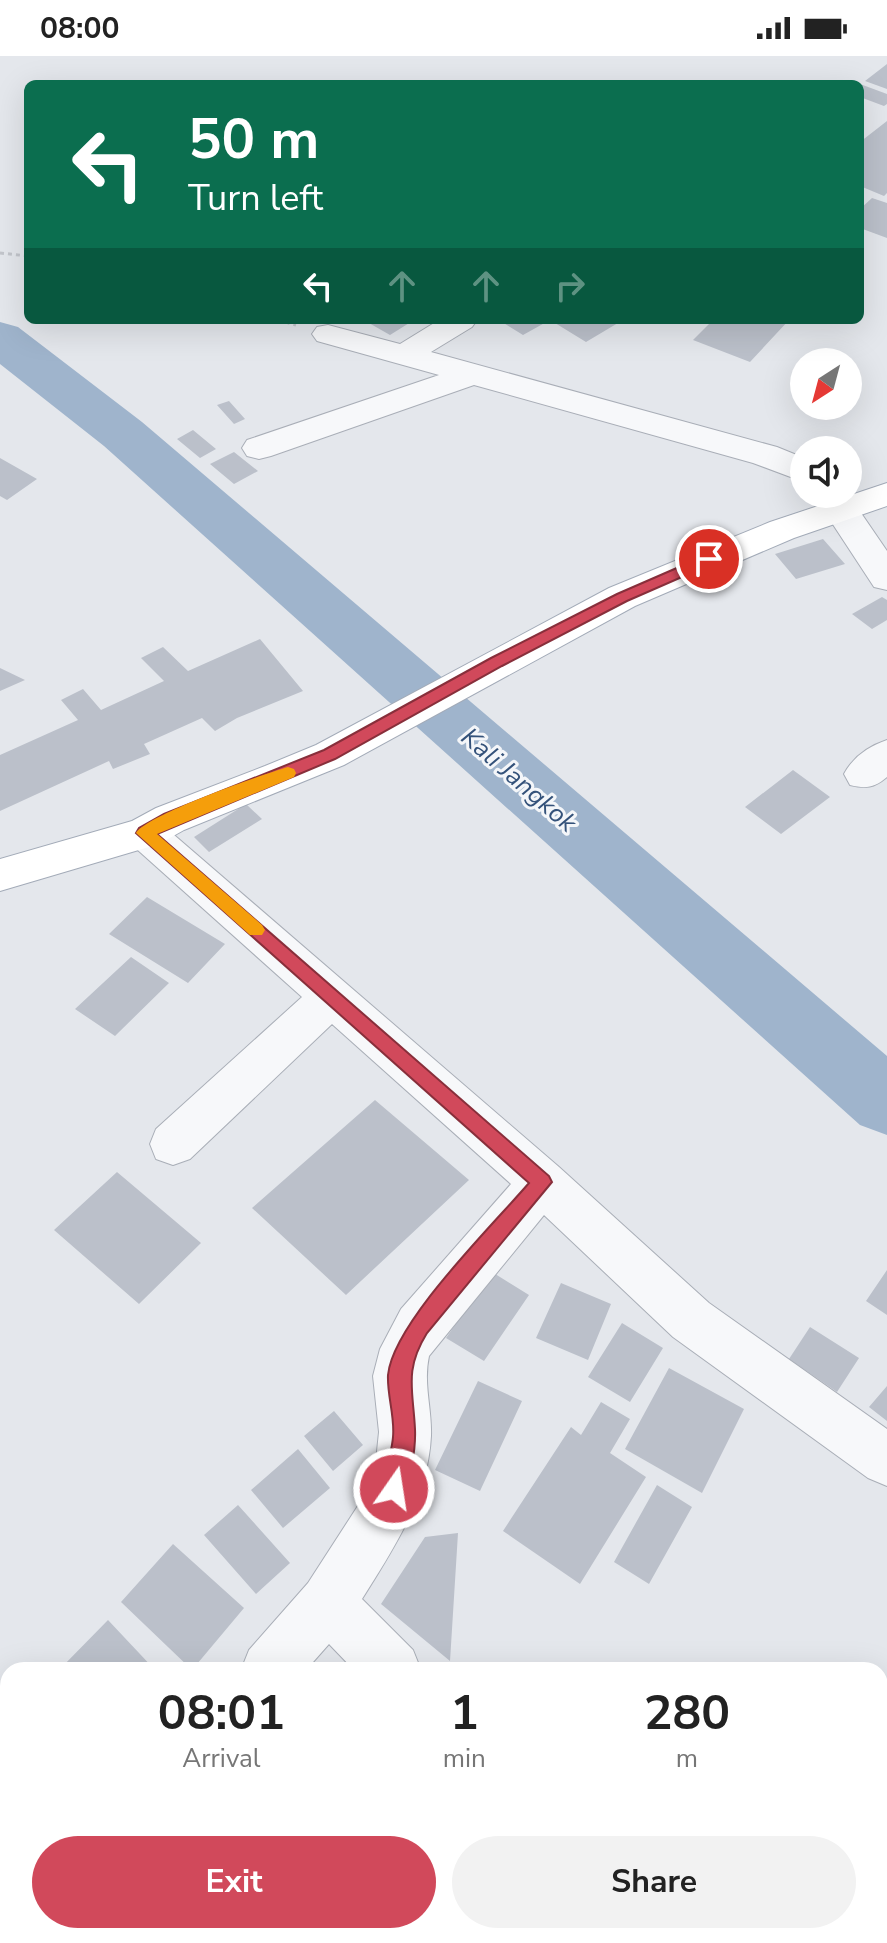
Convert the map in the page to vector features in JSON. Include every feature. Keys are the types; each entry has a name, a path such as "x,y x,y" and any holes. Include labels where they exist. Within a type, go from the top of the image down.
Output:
{"main road":[{"path":"862,498 887,494"},
{"path":"0,875 145,833 170,819 317,760 497,662 665,578 782,530 825,508"}],"street":[{"path":"345,324 328,334 765,455 790,465"},
{"path":"406,354 455,324"},
{"path":"259,448 476,373"},
{"path":"841,508 864,548 887,578"},
{"path":"145,833 542,1182 691,1320 887,1460"},
{"path":"173,1144 332,997"},
{"path":"276,1662 328,1603 382,1517 394,1489 402,1461 405,1432 399,1376 405,1349 419,1326 542,1182"},
{"path":"328,1603 385,1662"}],"path":[{"path":"0,253 24,256"}],"building":[{"path":"887,64 887,89 865,81"},
{"path":"864,85 887,94 887,104 884,106 864,98"},
{"path":"887,121 887,193 884,196 864,188 864,139"},
{"path":"872,198 887,203 887,238 864,229 864,205"},
{"path":"371,324 408,324 390,335"},
{"path":"505,324 543,324 523,335"},
{"path":"557,324 616,324 586,342"},
{"path":"709,324 785,324 750,362 693,340"},
{"path":"229,401 245,419 234,424 217,405"},
{"path":"193,430 216,449 200,458 177,439"},
{"path":"234,452 258,471 234,484 210,464"},
{"path":"0,458 37,479 7,500 0,496"},
{"path":"823,539 845,564 796,579 775,554"},
{"path":"882,597 887,600 887,620 872,629 852,614"},
{"path":"260,639 303,691 237,718 215,731 202,718 144,744 150,754 113,769 109,761 0,811 0,755 78,720 61,700 83,689 101,710 164,681 141,658 163,647 188,671"},
{"path":"0,668 25,680 0,691"},
{"path":"793,770 830,797 781,834 745,807"},
{"path":"246,804 262,819 209,852 194,837"},
{"path":"147,897 225,944 188,983 109,934"},
{"path":"131,957 169,983 115,1036 75,1009"},
{"path":"375,1100 469,1180 346,1295 252,1208"},
{"path":"117,1172 201,1243 139,1304 54,1230"},
{"path":"887,1270 887,1315 866,1301"},
{"path":"492,1272 529,1295 484,1361 446,1338"},
{"path":"561,1283 611,1304 588,1360 536,1338"},
{"path":"622,1323 663,1348 630,1402 588,1377"},
{"path":"810,1327 859,1358 837,1392 789,1359"},
{"path":"669,1368 744,1409 702,1493 625,1449"},
{"path":"478,1381 522,1401 480,1491 435,1470"},
{"path":"887,1386 887,1421 869,1407"},
{"path":"601,1402 630,1419 610,1453 646,1477 580,1584 503,1531 571,1427 581,1435"},
{"path":"334,1411 363,1445 333,1471 304,1436"},
{"path":"298,1449 330,1488 283,1528 251,1490"},
{"path":"657,1485 692,1507 649,1584 614,1562"},
{"path":"238,1505 290,1563 256,1594 204,1535"},
{"path":"458,1533 450,1661 381,1604 425,1537"},
{"path":"173,1544 244,1608 199,1662 184,1662 121,1602"},
{"path":"108,1620 147,1662 67,1662"}],"waterway":[{"name":"Kali Jangkok","path":"0,338 123,434 887,1102"}],"slow traffic":[{"path":"256,930 145,833 170,819 288,773"}],"route":[{"path":"394,1489 402,1461 405,1432 399,1376 405,1349 419,1326 542,1182 145,833 170,819 330,755 622,597 709,559"}]}
